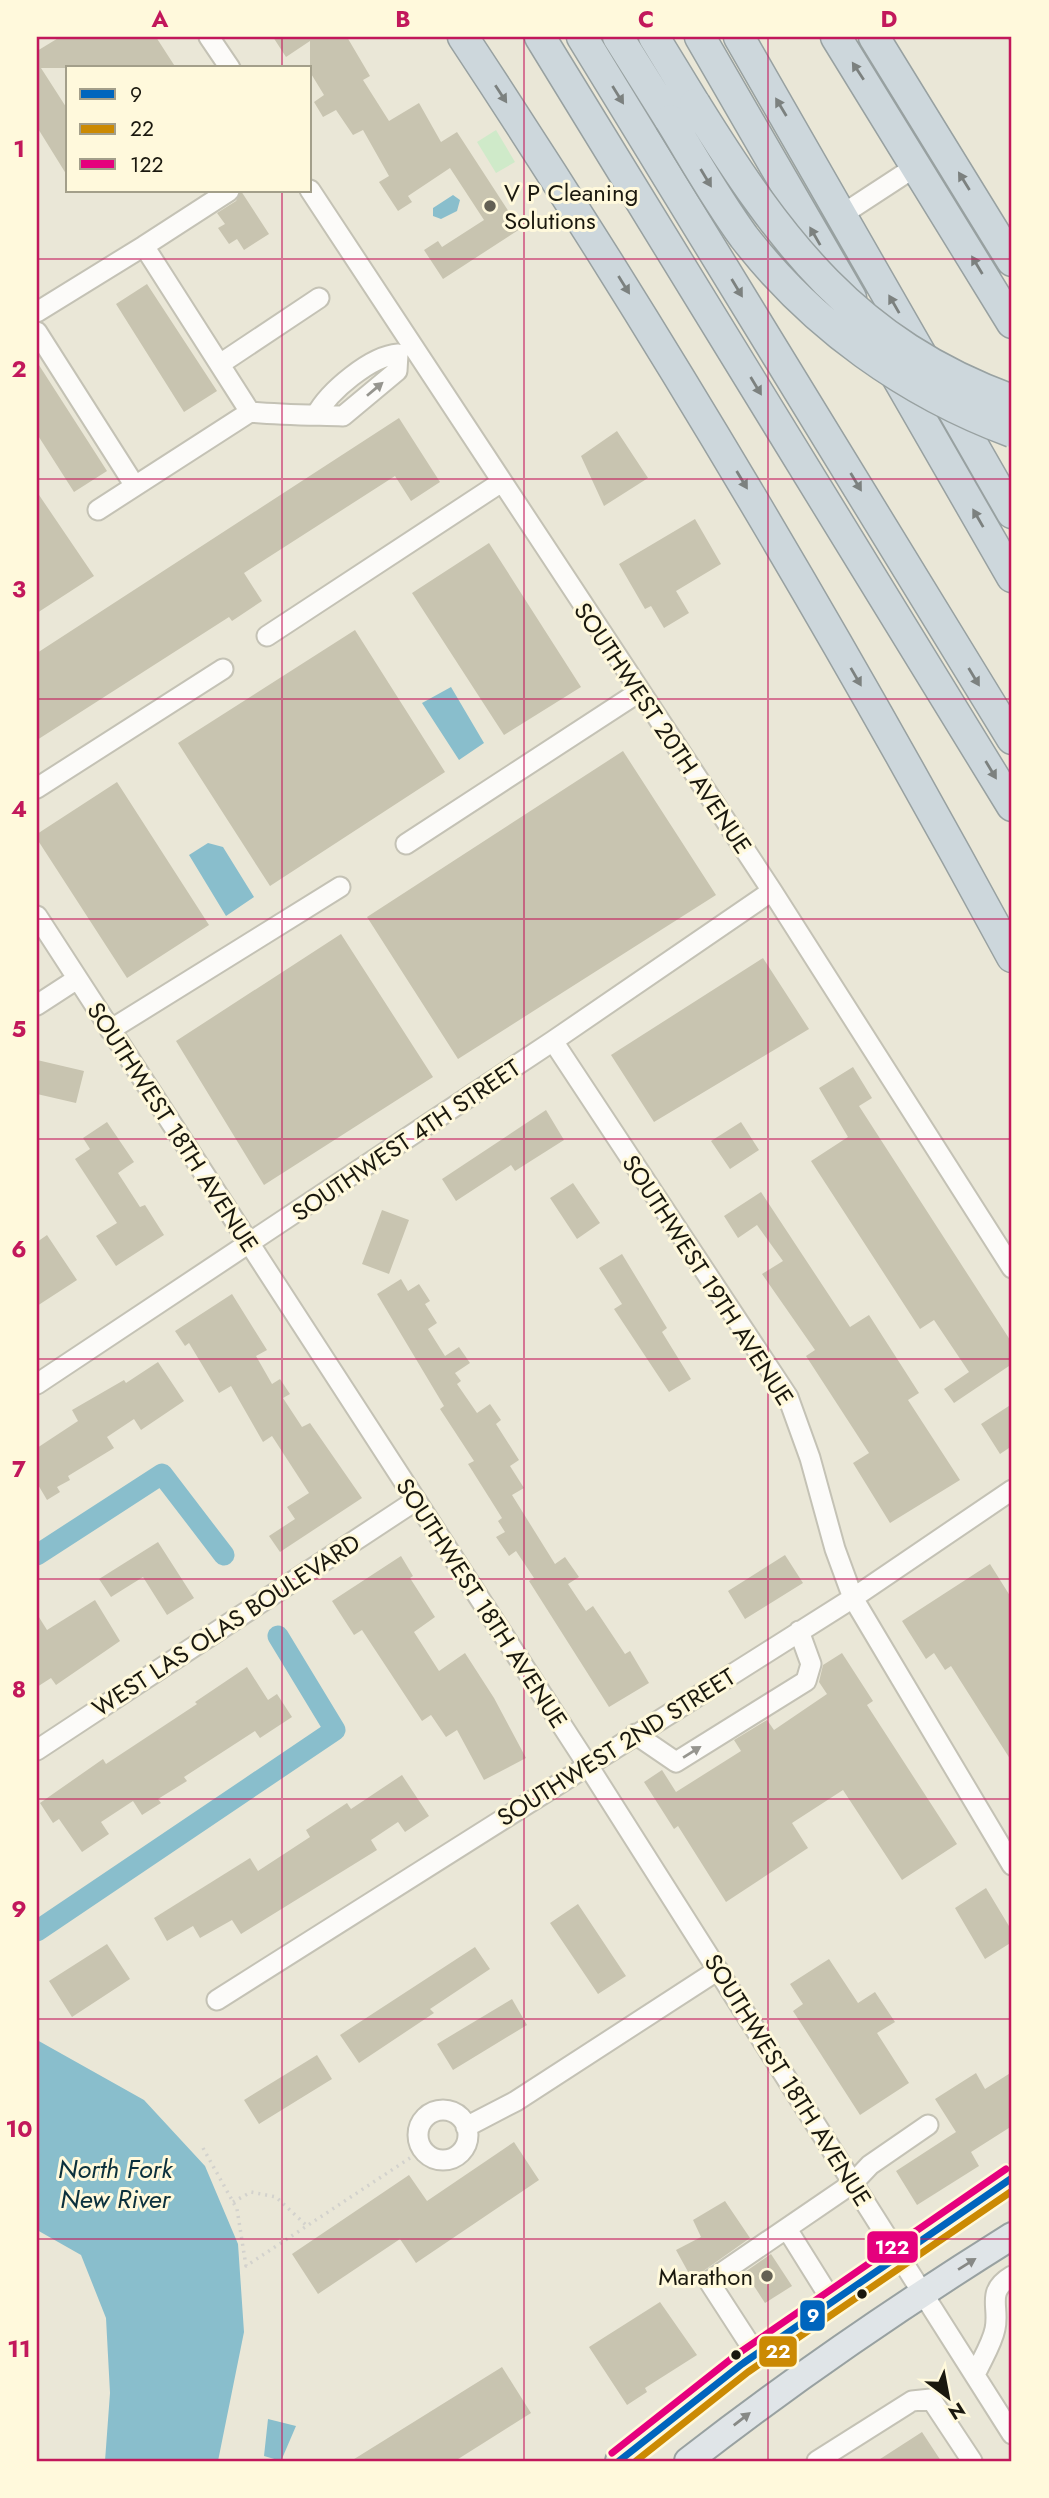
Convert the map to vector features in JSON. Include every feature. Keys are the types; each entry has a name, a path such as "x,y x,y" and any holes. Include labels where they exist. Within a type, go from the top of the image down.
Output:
{"highway":[{"path":"464,37 597,243 806,587 1012,957"},
{"path":"540,37 1012,806"},
{"path":"582,37 1012,739"},
{"path":"618,37 745,237 819,318 918,390 975,418 1012,432"},
{"path":"654,37 768,217 826,282 874,324 916,352 965,380 1012,400"},
{"path":"700,37 1012,577"},
{"path":"739,37 843,214 1012,513"},
{"path":"836,37 918,165 1012,323"},
{"path":"874,37 1012,261"}],"main road":[{"path":"619,2461 756,2354 1012,2178"},
{"path":"688,2461 775,2393 922,2293 1012,2236"}],"street":[{"path":"209,37 229,66"},
{"path":"843,214 918,165"},
{"path":"37,312 227,192"},
{"name":"SOUTHWEST 20TH AVENUE","path":"311,192 406,351 500,483 772,891 1012,1268"},
{"path":"144,246 250,412"},
{"path":"220,364 319,298"},
{"path":"37,332 135,486"},
{"path":"98,510 250,412 343,416 397,371 406,351"},
{"path":"267,636 500,483"},
{"path":"37,788 223,669"},
{"path":"406,844 639,692"},
{"path":"110,1030 340,887"},
{"name":"SOUTHWEST 4TH STREET","path":"37,1384 553,1041 772,891"},
{"name":"SOUTHWEST 18TH AVENUE","path":"37,916 587,1764 1012,2434"},
{"path":"37,1005 77,979"},
{"name":"SOUTHWEST 19TH AVENUE","path":"553,1041 788,1397 810,1458 835,1549 853,1598 1012,1865"},
{"name":"SOUTHWEST 2ND STREET","path":"217,2000 853,1598 1012,1490"},
{"name":"WEST LAS OLAS BOULEVARD","path":"37,1750 415,1501"},
{"path":"635,1734 676,1762 699,1748 806,1681 811,1664 799,1632"},
{"path":"466,2127 516,2101 718,1970"},
{"path":"756,2354 710,2283 853,2183 870,2165 928,2125"},
{"path":"787,2229 832,2301"},
{"path":"975,2375 995,2328 993,2298 1004,2281 1012,2276"},
{"path":"817,2461 912,2401 922,2398 931,2399 972,2461"}],"path":[{"path":"203,2148 233,2202 246,2266 410,2158"},
{"path":"233,2202 251,2192 276,2197 307,2226"}],"green space":[{"path":"496,130 515,162 496,173 477,142"}],"water":[{"path":"453,195 460,200 457,211 441,219 433,216 433,208"},
{"path":"451,687 484,743 459,760 422,703"},
{"path":"208,843 223,847 254,897 226,916 189,855"},
{"name":"North Fork New River","path":"37,2040 144,2100 205,2166 238,2244 244,2332 218,2461 105,2461 110,2393 106,2318 81,2255 37,2230"},
{"path":"268,2419 296,2426 281,2461 264,2456"}],"building":[{"path":"60,37 156,37 175,66 41,68 66,107 66,174 37,127 37,51"},
{"path":"273,37 347,37 370,76 363,80 389,121 419,103 441,142 457,132 520,229 443,279 424,250 438,241 442,247 484,220 450,168 408,196 412,202 398,211 379,182 389,176 363,130 353,135 336,110 323,117 314,102 324,95 312,75 310,41 286,57"},
{"path":"242,192 269,234 244,250 237,239 229,244 218,228 225,224 217,213 236,201"},
{"path":"147,284 217,391 184,412 116,304"},
{"path":"37,362 107,471 74,492 37,434"},
{"path":"399,418 440,482 411,501 395,476 244,573 262,601 232,621 229,617 37,740 37,653"},
{"path":"617,431 648,478 604,506 581,456"},
{"path":"37,492 94,576 37,613"},
{"path":"695,519 721,564 676,591 689,613 664,628 651,606 645,609 619,564"},
{"path":"489,543 581,687 504,735 412,593"},
{"path":"355,630 445,772 270,886 178,743"},
{"path":"623,751 716,895 458,1059 367,917"},
{"path":"117,782 209,925 127,978 37,839 37,834"},
{"path":"341,934 433,1077 264,1185 176,1041"},
{"path":"763,958 809,1029 654,1122 611,1055"},
{"path":"37,1060 84,1071 76,1103 37,1094"},
{"path":"853,1067 872,1098 859,1106 1012,1343 1012,1364 954,1403 944,1389 969,1372 934,1320 920,1329 811,1161 848,1137 819,1088"},
{"path":"546,1110 564,1140 515,1171 511,1165 456,1201 442,1179"},
{"path":"107,1122 134,1162 118,1173 140,1207 145,1205 164,1235 116,1266 96,1236 117,1223 75,1159 90,1149 83,1138"},
{"path":"741,1122 759,1150 730,1169 711,1141"},
{"path":"573,1183 600,1223 577,1239 550,1198"},
{"path":"761,1192 850,1327 869,1315 919,1393 908,1400 960,1480 890,1523 853,1463 869,1453 806,1356 815,1350 762,1274 783,1261 757,1225 738,1238 724,1216"},
{"path":"382,1210 409,1220 389,1274 362,1264"},
{"path":"47,1235 77,1280 37,1306 37,1242"},
{"path":"622,1254 667,1328 662,1332 691,1379 669,1392 614,1309 622,1304 599,1268"},
{"path":"401,1279 408,1291 419,1284 430,1301 425,1304 437,1323 428,1329 445,1356 459,1347 470,1363 455,1373 461,1381 457,1384 477,1413 490,1404 501,1420 496,1424 519,1460 510,1466 524,1488 512,1495 555,1564 565,1557 579,1577 568,1584 586,1611 593,1606 625,1654 630,1651 649,1683 609,1707 529,1581 534,1578 516,1551 509,1556 496,1537 505,1532 498,1521 502,1518 468,1464 474,1461 440,1409 444,1406 377,1294"},
{"path":"232,1294 267,1350 256,1356 272,1384 280,1379 290,1394 283,1398 302,1427 310,1423 362,1498 280,1552 269,1536 295,1519 287,1507 309,1493 272,1436 263,1442 231,1386 219,1393 189,1343 185,1346 175,1331"},
{"path":"158,1362 184,1401 141,1430 134,1419 107,1437 114,1448 68,1476 70,1480 57,1487 60,1492 47,1500 37,1483 37,1448 78,1421 72,1410 124,1380 126,1383"},
{"path":"1012,1404 1012,1446 1000,1454 981,1424"},
{"path":"158,1542 194,1598 167,1615 143,1577 111,1597 99,1579"},
{"path":"785,1555 803,1583 745,1619 728,1591"},
{"path":"401,1556 413,1576 410,1578 435,1617 414,1632 439,1671 465,1653 494,1698 526,1758 484,1780 457,1730 446,1737 431,1715 422,1721 362,1630 354,1635 332,1601"},
{"path":"990,1564 1012,1599 1012,1762 951,1666 945,1670 934,1653 926,1659 902,1621"},
{"path":"95,1600 120,1641 56,1685 51,1678 37,1687 37,1614 47,1630"},
{"path":"842,1653 873,1701 867,1705 957,1844 902,1880 843,1790 792,1823 808,1848 726,1902 678,1826 674,1829 644,1782 662,1770 676,1792 741,1751 734,1740 767,1720 774,1730 827,1694 819,1682 823,1665"},
{"path":"247,1667 268,1700 277,1694 292,1717 260,1738 255,1731 184,1777 187,1781 158,1799 161,1803 142,1815 133,1801 101,1822 109,1834 82,1852 59,1819 53,1823 40,1803 103,1759 106,1764 197,1704 195,1702"},
{"path":"402,1775 429,1816 405,1832 398,1822 371,1840 377,1850 241,1934 232,1920 200,1938 193,1926 167,1941 154,1918 250,1858 258,1871 310,1837 306,1830 347,1803 351,1809"},
{"path":"986,1888 1012,1931 1012,1942 985,1959 955,1908"},
{"path":"578,1904 626,1976 598,1994 550,1923"},
{"path":"107,1944 130,1979 72,2017 49,1981"},
{"path":"475,1947 490,1969 430,2009 434,2013 359,2063 340,2035"},
{"path":"829,1959 858,2003 875,1992 895,2022 877,2033 909,2083 860,2115 793,2011 803,2004 790,1984"},
{"path":"512,1999 527,2025 453,2070 437,2044"},
{"path":"317,2055 332,2079 259,2124 244,2100"},
{"path":"1012,2072 1012,2126 971,2152 979,2166 917,2205 896,2171 956,2132 935,2099 976,2073 985,2089"},
{"path":"514,2142 539,2180 416,2263 400,2239 318,2294 292,2254 409,2175 427,2201"},
{"path":"725,2201 750,2238 692,2279 676,2250 701,2237 693,2220"},
{"name":"Marathon","path":"771,2254 792,2286 765,2303 745,2272"},
{"path":"660,2302 697,2355 645,2388 647,2392 627,2405 589,2347"},
{"path":"502,2367 531,2413 455,2461 351,2461"},
{"path":"922,2432 941,2461 877,2461"}],"waterway":[{"path":"37,1555 162,1474 224,1555"},
{"path":"37,1931 335,1730 278,1636"}],"transit line":[{"name":"122","path":"612,2453 736,2355 1006,2169"},
{"name":"9","path":"619,2461 742,2364 1012,2178"},
{"name":"22","path":"636,2461 748,2372 1012,2191"}],"place":[{"name":"V P Cleaning Solutions","path":"490,206"},
{"name":"Marathon","path":"767,2276"}]}
